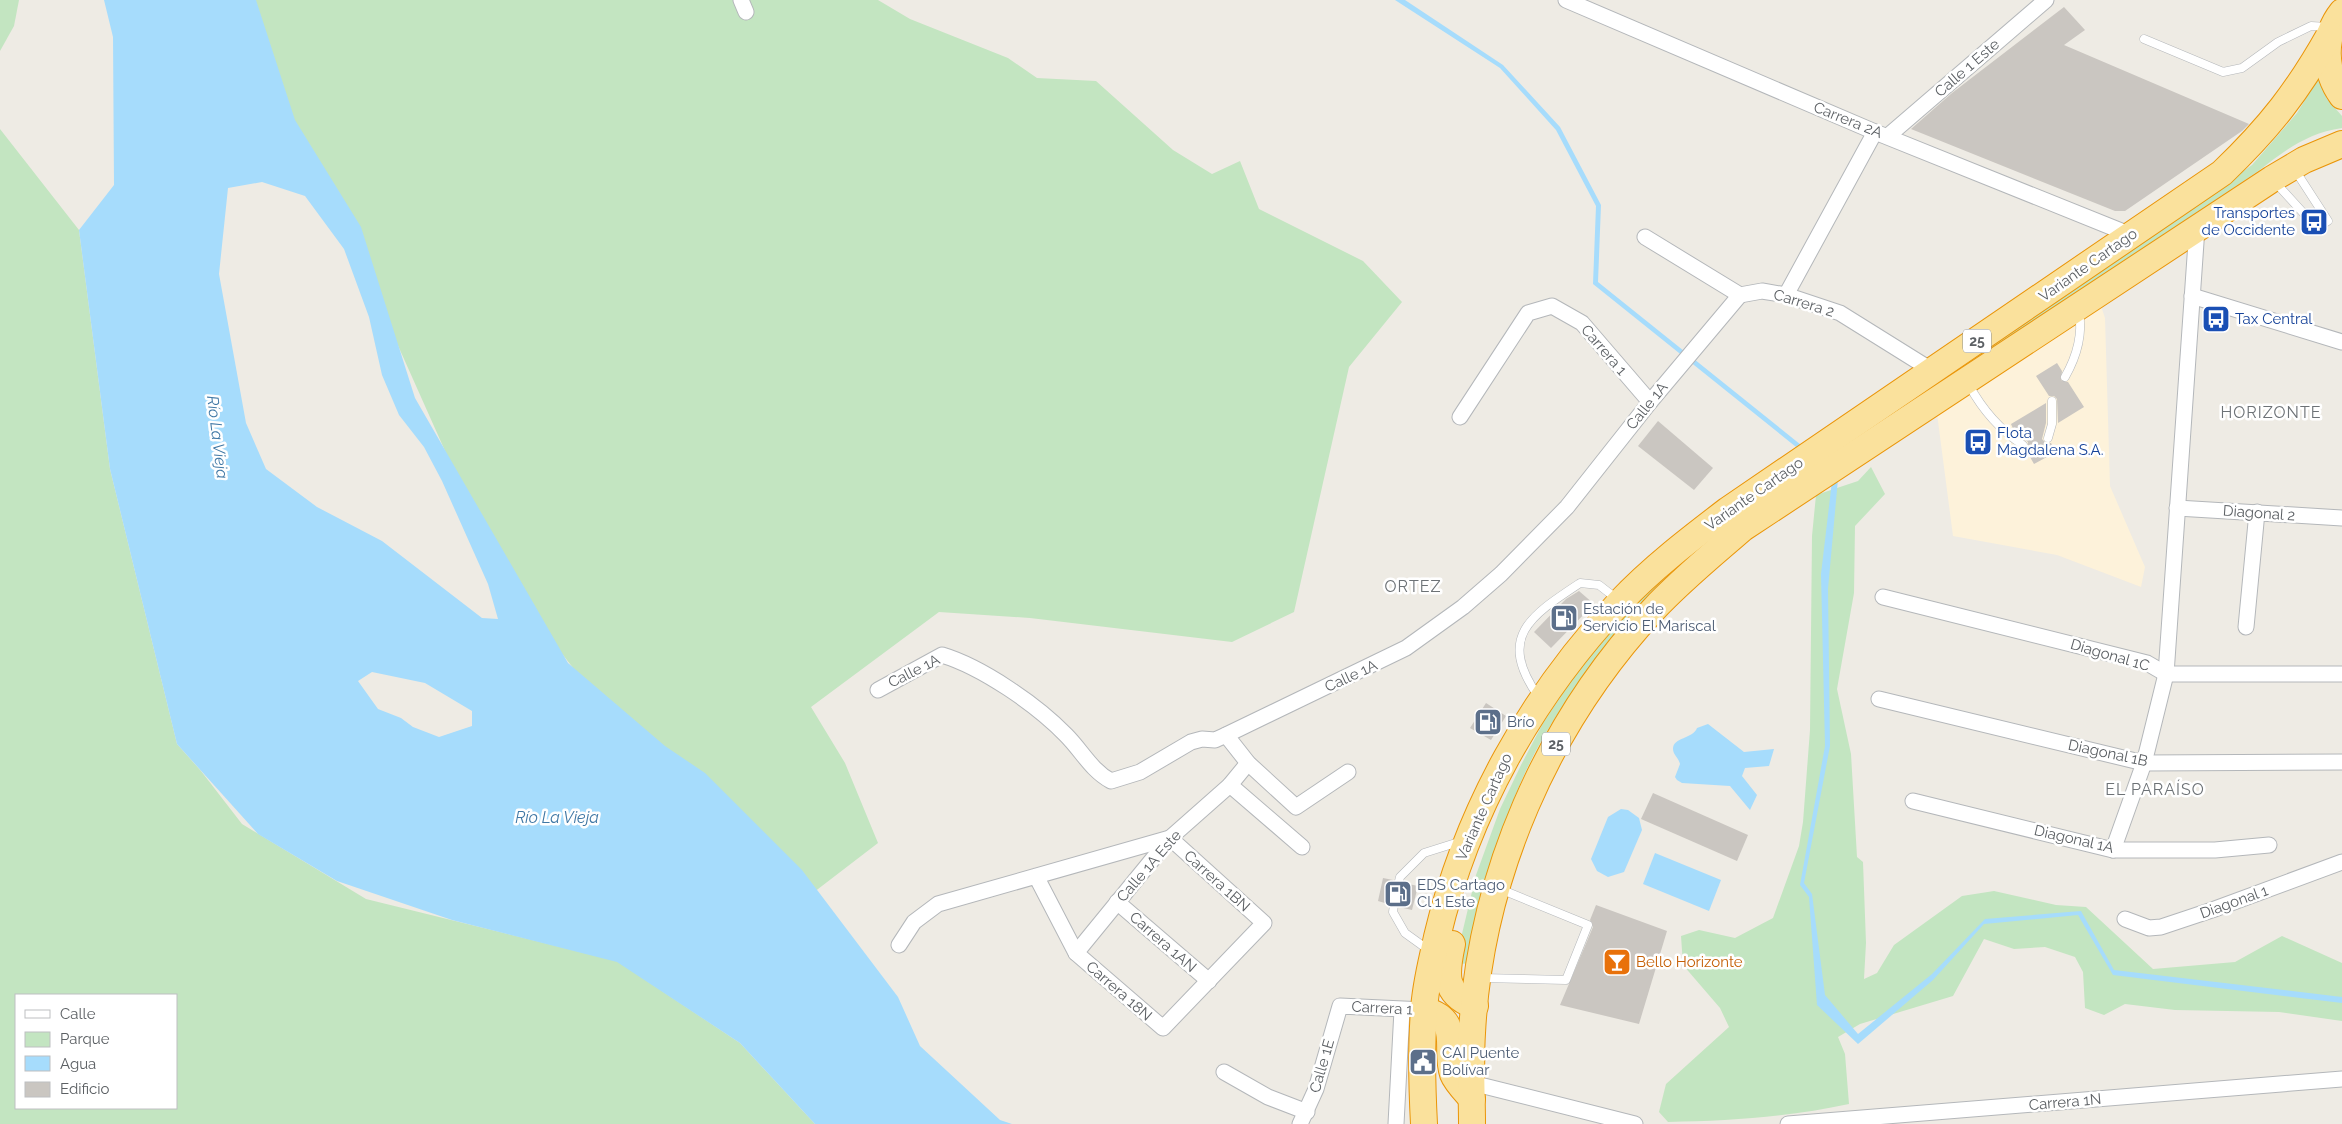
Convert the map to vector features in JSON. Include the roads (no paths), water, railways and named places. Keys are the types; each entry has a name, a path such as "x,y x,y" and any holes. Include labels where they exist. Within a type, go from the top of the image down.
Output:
{"highway":[{"path":"2337,18 2328,62 2331,76 2342,96"},
{"name":"Variante Cartago","path":"1832,455 1933,371 2222,173 2279,114 2300,85 2337,18"},
{"name":"Variante Cartago","path":"1424,1123 1413,1010 1433,954 1442,915 1467,840 1500,768 1540,700 1565,666 1620,602 1663,561 1713,521 1804,473 1832,455 1966,381 2282,172 2342,144"},
{"name":"Variante Cartago","path":"1472,1106 1472,1033 1477,978 1497,888 1520,821 1540,775 1579,705 1626,640 1681,582 1804,473"},
{"path":"1442,915 1452,940 1446,976 1460,998 1475,1006"},
{"path":"1413,1010 1438,1015 1448,1026 1451,1034 1453,1074 1472,1106"}],"street":[{"name":"Carrera 2A","path":"1566,0 1881,134 2131,235"},
{"name":"Calle 1 Este","path":"1881,134 2046,0"},
{"path":"1786,295 1881,134"},
{"path":"2113,850 2144,763 2166,674 2197,228"},
{"path":"1645,237 1740,295"},
{"name":"Carrera 2","path":"1740,295 1762,291 1786,295 1840,313 1933,371"},
{"name":"Calle 1A","path":"878,690 942,655 960,660 1017,694 1066,734 1098,773 1111,781 1140,772 1191,742 1202,739 1215,740 1226,735 1406,648 1463,608 1501,574 1567,507 1650,402 1740,295"},
{"path":"2192,296 2342,342"},
{"name":"Carrera 1","path":"1460,417 1528,313 1552,306 1582,323 1650,402"},
{"name":"Diagonal 2","path":"2177,508 2342,518"},
{"path":"2246,627 2257,512"},
{"name":"Diagonal 1C","path":"1883,597 2147,663 2166,674 2342,674"},
{"name":"Diagonal 1B","path":"1879,699 2144,763 2342,762"},
{"path":"1226,735 1248,764 1296,806 1348,772"},
{"name":"Calle 1A Este","path":"1076,953 1170,838 1230,785 1248,764"},
{"path":"1230,785 1302,847"},
{"name":"Diagonal 1A","path":"1913,801 2113,850 2215,850 2268,845"},
{"path":"898,945 914,922 938,904 1170,838"},
{"name":"Carrera 1BN","path":"1170,838 1264,923 1209,981"},
{"name":"Diagonal 1","path":"2125,919 2149,928 2161,927 2342,862"},
{"path":"1036,876 1076,953"},
{"name":"Carrera 1AN","path":"1117,902 1209,981"},
{"name":"Carrera 18N","path":"1076,953 1163,1028 1209,981"},
{"name":"Carrera 1","path":"1340,1006 1413,1010"},
{"name":"Calle 1E","path":"1304,1118 1340,1006"},
{"path":"1396,1124 1413,1010"},
{"path":"1224,1072 1304,1118"},
{"name":"Carrera 1N","path":"1788,1124 2342,1079"},
{"path":"1472,1106 1635,1124"}],"lane":[{"path":"2144,39 2223,72 2230,72 2242,68 2278,42 2311,26 2337,18"},
{"path":"2282,172 2328,221 2317,228 2282,172"},
{"path":"2065,377 2071,367 2082,330 2078,306"},
{"path":"1966,381 1981,406 2002,428 2023,445"},
{"path":"2048,438 2052,424 2052,401"},
{"path":"1540,700 1525,677 1518,645 1533,617 1580,583 1599,585 1620,602"},
{"path":"1399,881 1400,877 1424,853 1467,840"},
{"path":"1477,978 1566,980 1588,925 1497,888"},
{"path":"1394,905 1392,912 1404,933 1433,954"}],"water":[{"name":"Río La Vieja","path":"104,0 256,0 295,120 361,227 415,398 568,663 665,746 705,773 802,870 898,997 920,1046 1000,1120 1012,1124 815,1124 740,1043 617,962 452,920 337,881 258,834 177,744 110,469 79,230 114,185 113,37","holes":["262,182 305,196 344,249 369,317 382,375 399,415 424,447 442,481 488,584 498,619 482,618 382,541 317,507 266,469 246,423 219,274 228,188","372,672 425,683 472,711 472,726 439,737 413,727 401,718 378,709 358,681"]},
{"path":"1395,0 1405,0 1503,65 1560,127 1601,205 1598,282 1831,469 1838,479 1828,589 1830,746 1804,883 1812,894 1825,995 1858,1034 1932,974 1985,919 2081,911 2114,970 2342,997 2342,1003 2113,975 2078,915 1984,924 1933,980 1858,1044 1817,1005 1809,897 1800,885 1825,746 1821,574 1832,481 1826,471 1593,284 1596,206 1556,130 1500,68"},
{"path":"1708,724 1744,752 1774,749 1769,766 1745,768 1742,776 1757,795 1750,810 1730,786 1682,783 1675,777 1680,764 1673,751 1674,745 1695,732 1697,728"},
{"path":"1621,809 1628,810 1639,818 1642,830 1624,872 1608,877 1597,871 1591,859 1608,817"},
{"path":"1655,853 1721,880 1709,911 1643,884"}],"place":[{"name":"Transportes de Occidente","path":"2314,222"},
{"name":"Tax Central","path":"2216,319"},
{"name":"Flota Magdalena S.A.","path":"1978,442"},
{"name":"Estación de Servicio El Mariscal","path":"1564,618"},
{"name":"Brío","path":"1488,722"},
{"name":"EDS Cartago Cl 1 Este","path":"1398,894"},
{"name":"Bello Horizonte","path":"1617,962"},
{"name":"CAI Puente Bolívar","path":"1423,1062"}],"district":[{"name":"HORIZONTE","path":"2271,412"},
{"name":"ORTEZ","path":"1413,586"},
{"name":"EL PARAÍSO","path":"2155,789"}]}
